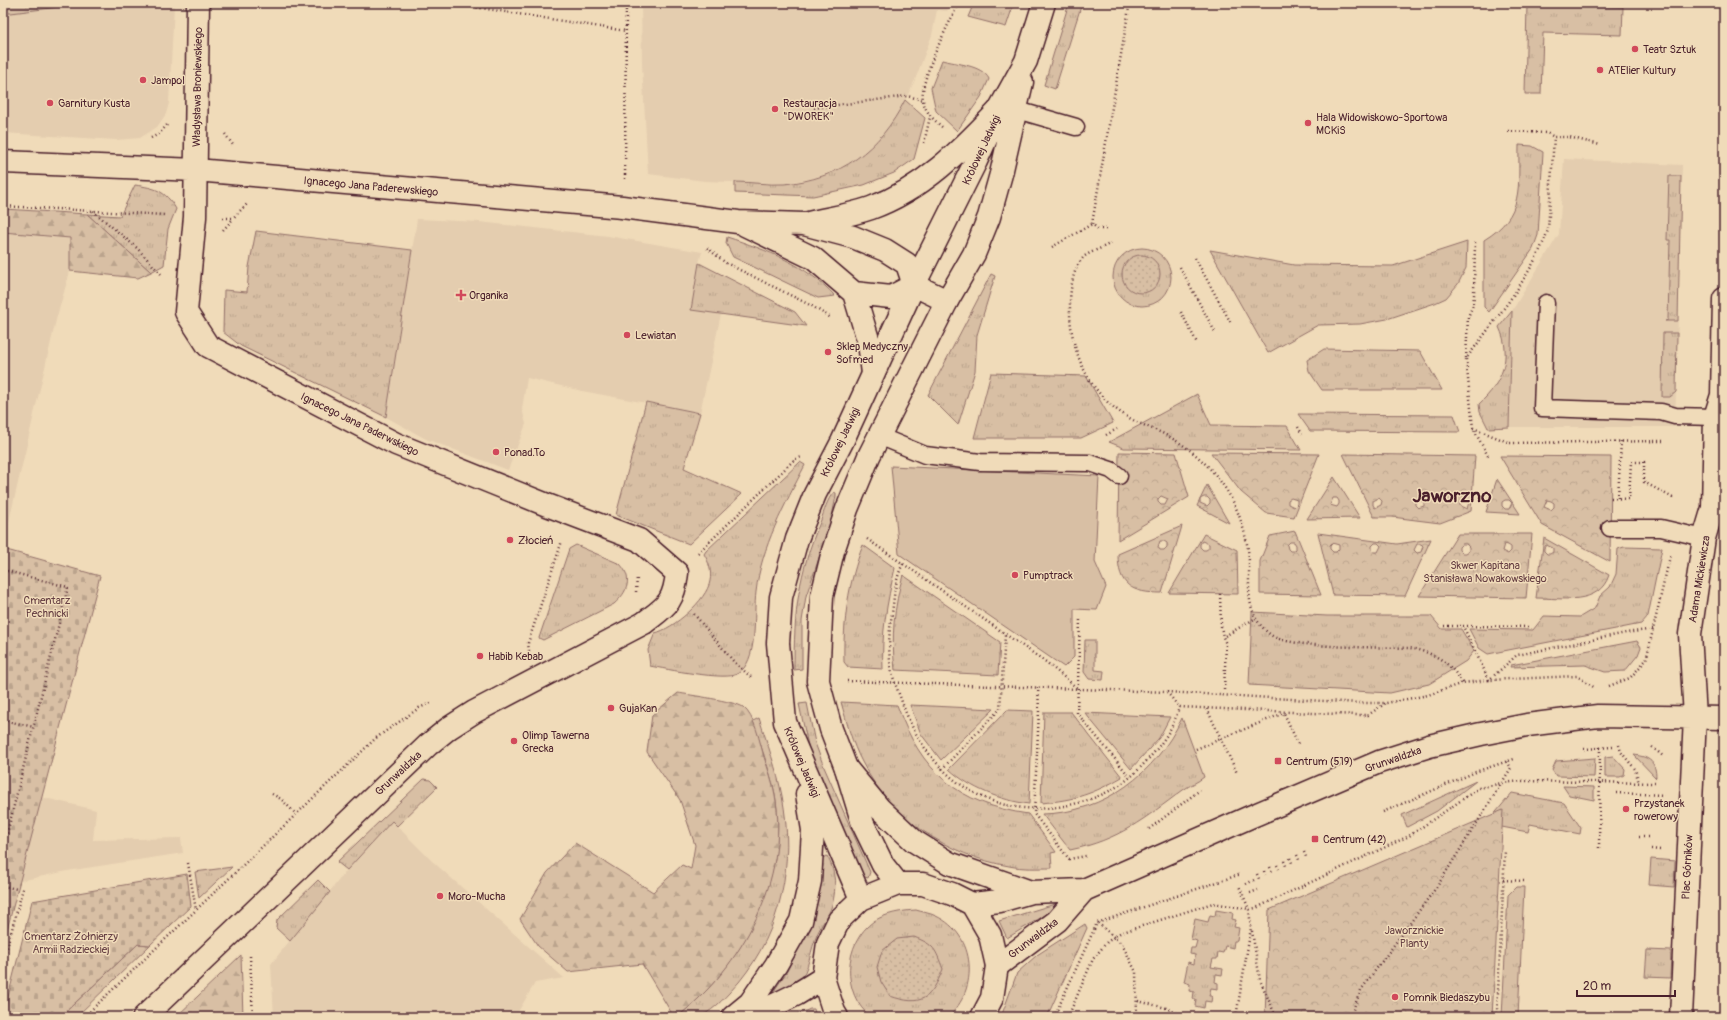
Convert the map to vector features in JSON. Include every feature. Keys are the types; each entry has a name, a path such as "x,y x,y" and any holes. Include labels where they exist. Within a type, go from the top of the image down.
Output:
{"street":[{"name":"Władysława Broniewskiego","path":"196,170 198,3"},
{"name":"Królowej Jadwigi","path":"861,899 801,763 785,722 778,643 781,597 797,539 810,506 914,285 976,161 1009,109 1044,3"},
{"name":"Ignacego Jana Paderewskiego","path":"804,224 872,208 894,198 933,174 1009,109"},
{"path":"898,884 883,865 863,824 846,768 831,729 818,681 822,596 833,551 848,509 879,436 947,301 974,254 989,217 1009,109"},
{"name":"Ignacego Jana Paderewskiego","path":"3,162 196,170 549,202 622,207 738,222 804,224 854,237 885,250 907,264 914,285"},
{"name":"Ignacego Jana Paderwskiego","path":"196,170 195,217 186,312 208,346 396,444 638,540 677,574"},
{"name":"Ignacego Jana Paderewskiego","path":"738,222 813,258 854,293"},
{"path":"873,374 869,343 854,293 891,297 914,285 947,301"},
{"name":"Adama Mickiewicza","path":"1696,717 1690,634 1704,538 1713,508 1715,417 1722,395 1724,299"},
{"name":"Grunwaldzka","path":"144,1017 273,892 434,741 474,712 644,623 669,603 676,590 677,574"},
{"name":"Plac Górników","path":"1681,1016 1696,717"},
{"name":"Grunwaldzka","path":"972,904 1000,901 1031,892 1084,890 1344,776 1379,762 1429,746 1481,734 1580,718 1724,718"},
{"path":"733,1017 750,1002 776,965 801,921 810,880 813,830 801,763"},
{"path":"846,768 879,808 914,841 949,863 1031,892"},
{"path":"838,1017 834,1012 823,978 828,943 839,920 861,899 898,884 923,884 952,894 972,904 990,935 997,966 992,998 982,1017"},
{"name":"Grunwaldzka","path":"997,966 1057,921 1084,890"},
{"path":"750,1017 797,994 823,978"}],"lane":[{"path":"1009,109 1076,127"},
{"path":"1546,303 1542,408 1661,412 1676,416 1715,417"},
{"path":"879,436 925,455 980,462 1090,463 1111,470 1119,476"},
{"path":"1610,528 1661,528 1704,538"}],"path":[{"path":"448,3 626,31"},
{"path":"624,186 626,3"},
{"path":"945,130 930,116 923,100 924,84 958,3"},
{"path":"1092,224 1129,8 1132,3"},
{"path":"814,108 907,96 923,100"},
{"path":"922,150 930,116"},
{"path":"149,140 159,134 171,120"},
{"path":"1508,132 1547,132 1554,136 1569,137 1600,145"},
{"path":"1466,359 1515,292 1544,242 1548,230 1548,205 1554,136"},
{"path":"3,206 233,218 246,204 251,202"},
{"path":"93,211 137,248 162,274"},
{"path":"1092,224 1098,228 1106,229"},
{"path":"1052,247 1092,224"},
{"path":"1475,242 1474,296 1473,305 1468,317 1466,359 1473,428 1488,456"},
{"path":"1111,244 1086,256 1076,271 1072,287 1069,316 1070,329 1076,352 1093,385 1100,394 1121,413 1171,438 1193,453 1205,463 1225,487 1240,517 1247,545 1249,567 1248,594 1251,608 1264,629 1273,637 1284,642 1410,648 1425,651 1447,663 1463,683"},
{"path":"704,245 726,263"},
{"path":"1195,258 1231,323"},
{"path":"1180,267 1215,332"},
{"path":"1181,312 1197,342"},
{"path":"1298,427 1302,434"},
{"path":"1473,428 1510,443 1667,441"},
{"path":"1106,435 1117,429"},
{"path":"1618,498 1621,441"},
{"path":"677,574 795,459 810,456"},
{"path":"1611,498 1630,499 1631,462 1644,462 1644,482 1674,498"},
{"path":"1611,686 1630,678 1646,660 1675,531"},
{"path":"860,535 1046,662 1078,688"},
{"path":"530,654 528,643 563,538"},
{"path":"903,564 894,595 890,624 891,669 895,682 909,721 926,752 953,779 983,797 1014,807 1036,809 1058,807 1089,800 1117,787 1130,777 1159,746 1176,717 1179,708"},
{"path":"3,570 68,587 3,850"},
{"path":"1220,594 1221,626 1226,644 1224,690"},
{"path":"691,611 734,662 757,682"},
{"path":"1223,637 1256,618"},
{"path":"1080,620 1078,713 1130,777"},
{"path":"1444,626 1532,627"},
{"path":"1463,626 1489,680"},
{"path":"1489,680 1517,655 1626,633 1654,629"},
{"path":"942,769 1000,709 1005,635"},
{"path":"840,680 1078,688 1386,703 1428,695 1463,683 1489,680 1577,676 1596,688"},
{"path":"1038,687 1039,711 1036,809 1034,814 1069,859 1093,855"},
{"path":"1167,692 1179,708"},
{"path":"1179,708 1368,715 1386,703"},
{"path":"1207,709 1237,773"},
{"path":"1196,749 1284,713"},
{"path":"1284,713 1299,746"},
{"path":"3,720 34,727"},
{"path":"1619,741 1621,752 1635,769 1639,783"},
{"path":"1579,749 1627,746"},
{"path":"1647,746 1653,747 1662,753 1665,758"},
{"path":"1599,848 1600,748"},
{"path":"1383,812 1518,757"},
{"path":"1350,1017 1361,990 1438,885 1502,783 1511,768 1507,761"},
{"path":"1068,1017 1093,959 1102,947 1115,937 1129,930 1213,903 1249,909 1256,908 1278,899 1418,831 1479,788 1502,783 1560,781 1655,783"},
{"path":"1147,830 1200,790"},
{"path":"1616,793 1666,795"},
{"path":"272,794 281,798 296,814"},
{"path":"1639,837 1651,837"},
{"path":"1495,1017 1497,1012 1505,850"},
{"path":"1304,852 1306,856"},
{"path":"1297,855 1299,860"},
{"path":"1290,858 1292,863"},
{"path":"1284,862 1286,866"},
{"path":"188,863 196,910"},
{"path":"1277,865 1279,869"},
{"path":"1270,868 1272,872"},
{"path":"1264,871 1265,875"},
{"path":"1054,1017 1098,923 1241,874"},
{"path":"1257,874 1259,879"},
{"path":"1246,884 1254,880"},
{"path":"1504,880 1524,881"},
{"path":"3,886 17,889"},
{"path":"1239,886 1249,909 1260,980 1276,1017"},
{"path":"3,963 23,888"},
{"path":"1250,893 1258,890"},
{"path":"1098,923 1122,944 1136,972 1138,1001 1137,1017"},
{"path":"1236,1017 1251,928"},
{"path":"250,949 253,1017"},
{"path":"1138,1001 1166,1008 1184,1017"}],"shaded area":[{"path":"91,3 151,3 174,5 169,103 166,114 157,127 140,138 116,140 3,133 3,13"},
{"path":"641,3 951,3 947,11 937,10 932,35 915,80 895,121 875,145 850,164 815,178 783,184 705,181 648,174 642,64"},
{"path":"1564,159 1682,165 1675,427 1509,427 1512,311 1559,234"},
{"path":"417,219 479,222 608,236 702,252 699,263 721,314 700,413 582,391 527,378 522,409 526,424 508,470 426,439 386,417"},
{"path":"3,232 70,238 70,271 56,320 3,547"},
{"path":"41,797 96,810 93,840 181,838 183,853 67,871 20,881"},
{"path":"392,821 432,861 564,978 535,983 515,1017 274,1017 271,964 347,870"}],"green space":[{"path":"3,3 91,3 3,13"},
{"path":"974,3 1014,3 1006,27 968,17"},
{"path":"1069,3 1082,3 1055,89 1044,85"},
{"path":"1527,4 1623,7 1622,35 1543,33 1541,94 1525,94"},
{"path":"942,60 975,68 986,74 989,79 981,97 957,131 936,111 931,88"},
{"path":"905,100 925,118 914,159 894,173 864,185 813,196 735,193 735,182 784,184 823,176 840,168 856,159 883,134 895,118"},
{"path":"1519,145 1532,146 1543,152 1538,235 1533,249 1489,312 1484,307 1484,240 1507,221 1513,210 1518,187"},
{"path":"1669,176 1681,176 1678,321 1665,321 1668,320 1670,240 1667,240"},
{"path":"135,185 148,187 159,191 168,198 176,209 168,229 164,265 151,272 87,214 120,216"},
{"path":"3,209 87,214 151,272 138,278 70,271 70,238 3,232"},
{"path":"256,231 412,250 386,417 241,346 223,332 224,290 247,292 249,267"},
{"path":"727,237 757,247 799,267 824,285 835,296 818,298 733,257 726,243"},
{"path":"1467,242 1466,268 1458,284 1446,298 1387,319 1360,324 1318,325 1268,353 1210,250 1294,265 1393,266"},
{"path":"1136,248 1148,248 1163,256 1171,271 1171,283 1163,298 1148,306 1136,306 1121,298 1113,283 1113,271 1121,256"},
{"path":"1137,255 1145,255 1157,264 1160,274 1157,284 1151,290 1145,293 1137,293 1125,284 1122,278 1122,270 1131,258"},
{"path":"699,263 795,312 806,326 691,310"},
{"path":"991,274 995,276 977,335 975,371 958,425 928,395"},
{"path":"1512,311 1509,427 1488,428 1480,412 1479,404 1494,387 1503,369 1505,349 1499,327"},
{"path":"1663,333 1677,333 1676,392 1670,397 1662,397"},
{"path":"1324,349 1420,351 1442,390 1322,390 1309,371 1307,360"},
{"path":"991,373 1086,376 1113,423 1081,438 974,438"},
{"path":"1197,394 1211,425 1287,426 1301,450 1124,448 1109,442"},
{"path":"646,402 700,413 684,468 742,494 689,544 616,515"},
{"path":"1298,414 1454,415 1460,432 1310,431"},
{"path":"1119,452 1176,453 1189,497 1118,540","holes":["1161,496 1168,499 1165,505 1161,505 1158,502 1158,499"]},
{"path":"1211,453 1319,454 1294,517 1266,513 1241,492","holes":["1291,498 1297,500 1297,504 1294,507 1288,504 1288,500"]},
{"path":"1343,454 1475,456 1471,511 1440,523 1392,517 1374,517","holes":["1379,498 1382,501 1381,505 1375,508 1373,501","1417,499 1424,502 1424,506 1418,508 1415,505","1463,499 1469,502 1467,509 1460,506 1460,502"]},
{"name":"Skwer Kapitana Stanisława Nowakowskiego","path":"1500,456 1611,457 1610,562 1542,525","holes":["1547,500 1554,503 1554,507 1551,510 1544,507"]},
{"path":"800,462 805,465 782,511 768,543 763,559 756,592 752,649 744,668 737,674 731,676 721,676 695,674 650,666 648,650 655,633 680,620 696,605 708,589 711,574 709,564 704,554 706,551"},
{"name":"Pumptrack","path":"891,466 1099,476 1095,562 1106,587 1097,610 1074,609 1074,657 1064,667 899,554"},
{"path":"1334,477 1360,518 1307,519","holes":["1333,498 1337,498 1339,501 1337,507 1330,505"]},
{"path":"1497,479 1520,514 1486,512","holes":["1509,500 1512,503 1509,509 1505,509 1502,506 1502,502"]},
{"path":"1207,485 1229,523 1197,506 1200,500 1200,503 1207,506 1210,503 1210,500 1207,497 1200,499"},
{"path":"834,492 836,493 836,496 830,526 806,596 802,621 802,669 794,670 796,611 802,576 813,540 829,498"},
{"path":"1182,526 1162,593 1151,593 1129,586 1121,574 1118,554","holes":["1160,541 1167,543 1167,547 1164,550 1160,550 1158,547"]},
{"path":"1295,531 1321,595 1260,594 1260,561 1270,536","holes":["1290,542 1294,542 1296,549 1294,551 1290,551 1287,545"]},
{"name":"Skwer Kapitana Stanisława Nowakowskiego","path":"1318,533 1397,544 1431,539 1405,596 1333,595","holes":["1332,543 1339,545 1339,549 1336,552 1333,552 1330,549 1330,545","1375,543 1378,543 1381,546 1378,552 1374,552 1372,550 1372,546","1417,544 1421,544 1423,546 1421,552 1417,553 1414,550"]},
{"path":"1204,534 1237,550 1238,594 1169,593","holes":["1202,541 1209,544 1209,548 1206,550 1203,550 1200,547"]},
{"name":"Skwer Kapitana Stanisława Nowakowskiego","path":"1458,534 1532,534 1526,598 1419,596","holes":["1462,544 1466,544 1469,547 1469,551 1462,553 1459,550 1459,547","1504,544 1511,547 1511,551 1508,554 1502,551"]},
{"name":"Skwer Kapitana Stanisława Nowakowskiego","path":"1544,538 1609,575 1604,585 1597,592 1588,596 1568,599 1536,598","holes":["1546,545 1553,548 1553,552 1550,554 1547,554 1544,551"]},
{"path":"576,545 620,564 627,574 627,585 623,595 614,604 543,640 539,638 569,549"},
{"path":"863,545 895,568 885,618 883,669 848,667 844,662 844,632 850,588"},
{"path":"1624,547 1662,548 1648,616 1641,624 1488,654 1479,648 1469,629 1533,630 1544,616 1580,617 1595,608 1600,596 1610,587 1616,574 1618,549"},
{"name":"Cmentarz Pechnicki","path":"3,549 100,576 3,945"},
{"path":"903,575 1000,642 998,675 895,670 893,646 894,622 897,599"},
{"path":"1252,612 1327,616 1431,616 1442,629 1461,629 1474,651 1466,661 1429,684 1390,693 1249,685"},
{"path":"1085,640 1095,640 1095,670 1104,671 1103,680 1089,679 1084,672"},
{"path":"1637,641 1641,647 1638,655 1625,671 1605,672 1585,665 1510,667 1511,665"},
{"path":"678,693 712,698 738,705 747,711 754,723 773,785 778,827 775,858 768,889 756,919 741,947 722,973 700,997 677,1017 674,1017 642,964 568,972 538,946 520,919 547,873 575,843 653,892 682,865 691,869 695,845 680,800 647,752 652,715"},
{"path":"841,702 897,705 907,729 918,749 945,781 962,793 981,802 1003,809 1028,814 1056,852 1051,853 1052,868 1014,867 987,861 944,843 905,817 888,800 874,782 858,755"},
{"path":"807,703 815,743 870,872 868,878 862,876 809,750 799,704"},
{"path":"910,705 994,709 941,760 921,734"},
{"path":"1007,710 1033,711 1029,804 1007,800 976,788 949,769"},
{"path":"1044,712 1071,712 1122,777 1093,792 1074,798 1041,803"},
{"path":"1085,713 1170,717 1159,738 1131,769"},
{"path":"759,718 777,776 786,821 787,845 782,894 766,940 754,962 739,982 722,1001 701,1016 689,1018 677,1017 700,997 721,973 740,947 756,918 767,888 775,857 778,825 773,785 753,721"},
{"path":"1182,718 1204,777 1130,827 1103,840 1070,850 1042,814 1065,812 1087,806 1107,798 1126,786 1143,772 1158,756 1171,738"},
{"path":"1634,755 1644,757 1651,761 1655,768 1656,778"},
{"path":"1613,756 1625,769 1624,775 1620,777 1605,777 1605,757"},
{"path":"1595,758 1594,777 1556,776 1552,770 1556,761"},
{"path":"424,779 430,780 437,787 397,826 392,821 347,870 337,862"},
{"path":"1476,781 1437,811 1407,827 1402,815"},
{"path":"1563,786 1594,787 1594,800 1569,795"},
{"path":"1512,793 1564,803 1581,828 1580,834 1530,824 1528,832 1486,824"},
{"name":"Jaworznickie Planty","path":"1503,810 1492,1017 1265,1017 1269,910"},
{"path":"827,856 833,870 835,884 832,906 816,936 802,978 791,988 772,994 787,971 804,936 822,858"},
{"path":"1651,859 1675,861 1674,887 1649,885"},
{"path":"232,867 199,898 195,872"},
{"name":"Cmentarz Żołnierzy Armii Radzieckiej","path":"187,874 191,906 150,945 138,944 60,1017 3,1017 32,901"},
{"path":"318,880 330,892 290,941 276,928 277,920"},
{"path":"1516,887 1524,887 1518,1017 1502,1017 1508,895"},
{"path":"1055,904 1057,908 1007,938 999,921"},
{"path":"916,910 936,916 950,925 960,936 966,949 969,964 969,978 965,992 958,1006 948,1017 871,1017 861,1007 854,995 851,982 850,969 856,942 864,930 879,918 894,913"},
{"path":"1216,910 1233,913 1232,919 1236,920 1234,927 1239,928 1237,941 1234,941 1233,948 1225,946 1223,953 1218,952 1217,959 1213,959 1211,967 1223,969 1222,975 1216,974 1215,982 1218,983 1218,989 1211,988 1209,996 1212,996 1211,1002 1205,1001 1204,1008 1195,1006 1196,999 1193,999 1194,992 1189,991 1190,984 1184,982 1188,962 1194,964 1195,955 1190,954 1191,948 1195,948 1197,941 1191,939 1195,919 1208,922 1210,915 1215,916"},
{"path":"1085,924 1087,928 1047,1017 1001,1017 1017,973 1037,955"},
{"path":"914,937 933,948 943,969 939,979 929,994 924,998 910,1001 890,996 881,982 877,967 882,951 897,939"},
{"path":"138,944 150,945 76,1017 60,1017"},
{"path":"1647,950 1671,951 1670,978 1645,977"},
{"path":"241,955 243,1017 176,1017"},
{"path":"810,1009 814,1009 814,1017 792,1017"}],"place":[{"name":"Teatr Sztuk","path":"1635,49"},
{"name":"ATElier Kultury","path":"1600,70"},
{"name":"Jampol","path":"143,80"},
{"name":"Garnitury Kusta","path":"50,103"},
{"name":"Restauracja \"DWOREK\"","path":"775,109"},
{"name":"Hala Widowiskowo-Sportowa MCKiS","path":"1308,123"},
{"name":"Organika","path":"461,295"},
{"name":"Lewiatan","path":"627,335"},
{"name":"Sklep Medyczny Sofmed","path":"828,352"},
{"name":"Ponad.To","path":"496,452"},
{"name":"Złocień","path":"510,540"},
{"name":"Pumptrack","path":"1015,575"},
{"name":"Habib Kebab","path":"480,656"},
{"name":"GujaKan","path":"611,708"},
{"name":"Olimp Tawerna Grecka","path":"514,741"},
{"name":"Centrum (519)","path":"1278,761"},
{"name":"Przystanek rowerowy","path":"1626,809"},
{"name":"Centrum (42)","path":"1315,839"},
{"name":"Moro-Mucha","path":"440,896"},
{"name":"Pomnik Biedaszybu","path":"1395,997"}],"district":[{"name":"Jaworzno","path":"1452,495"}]}
